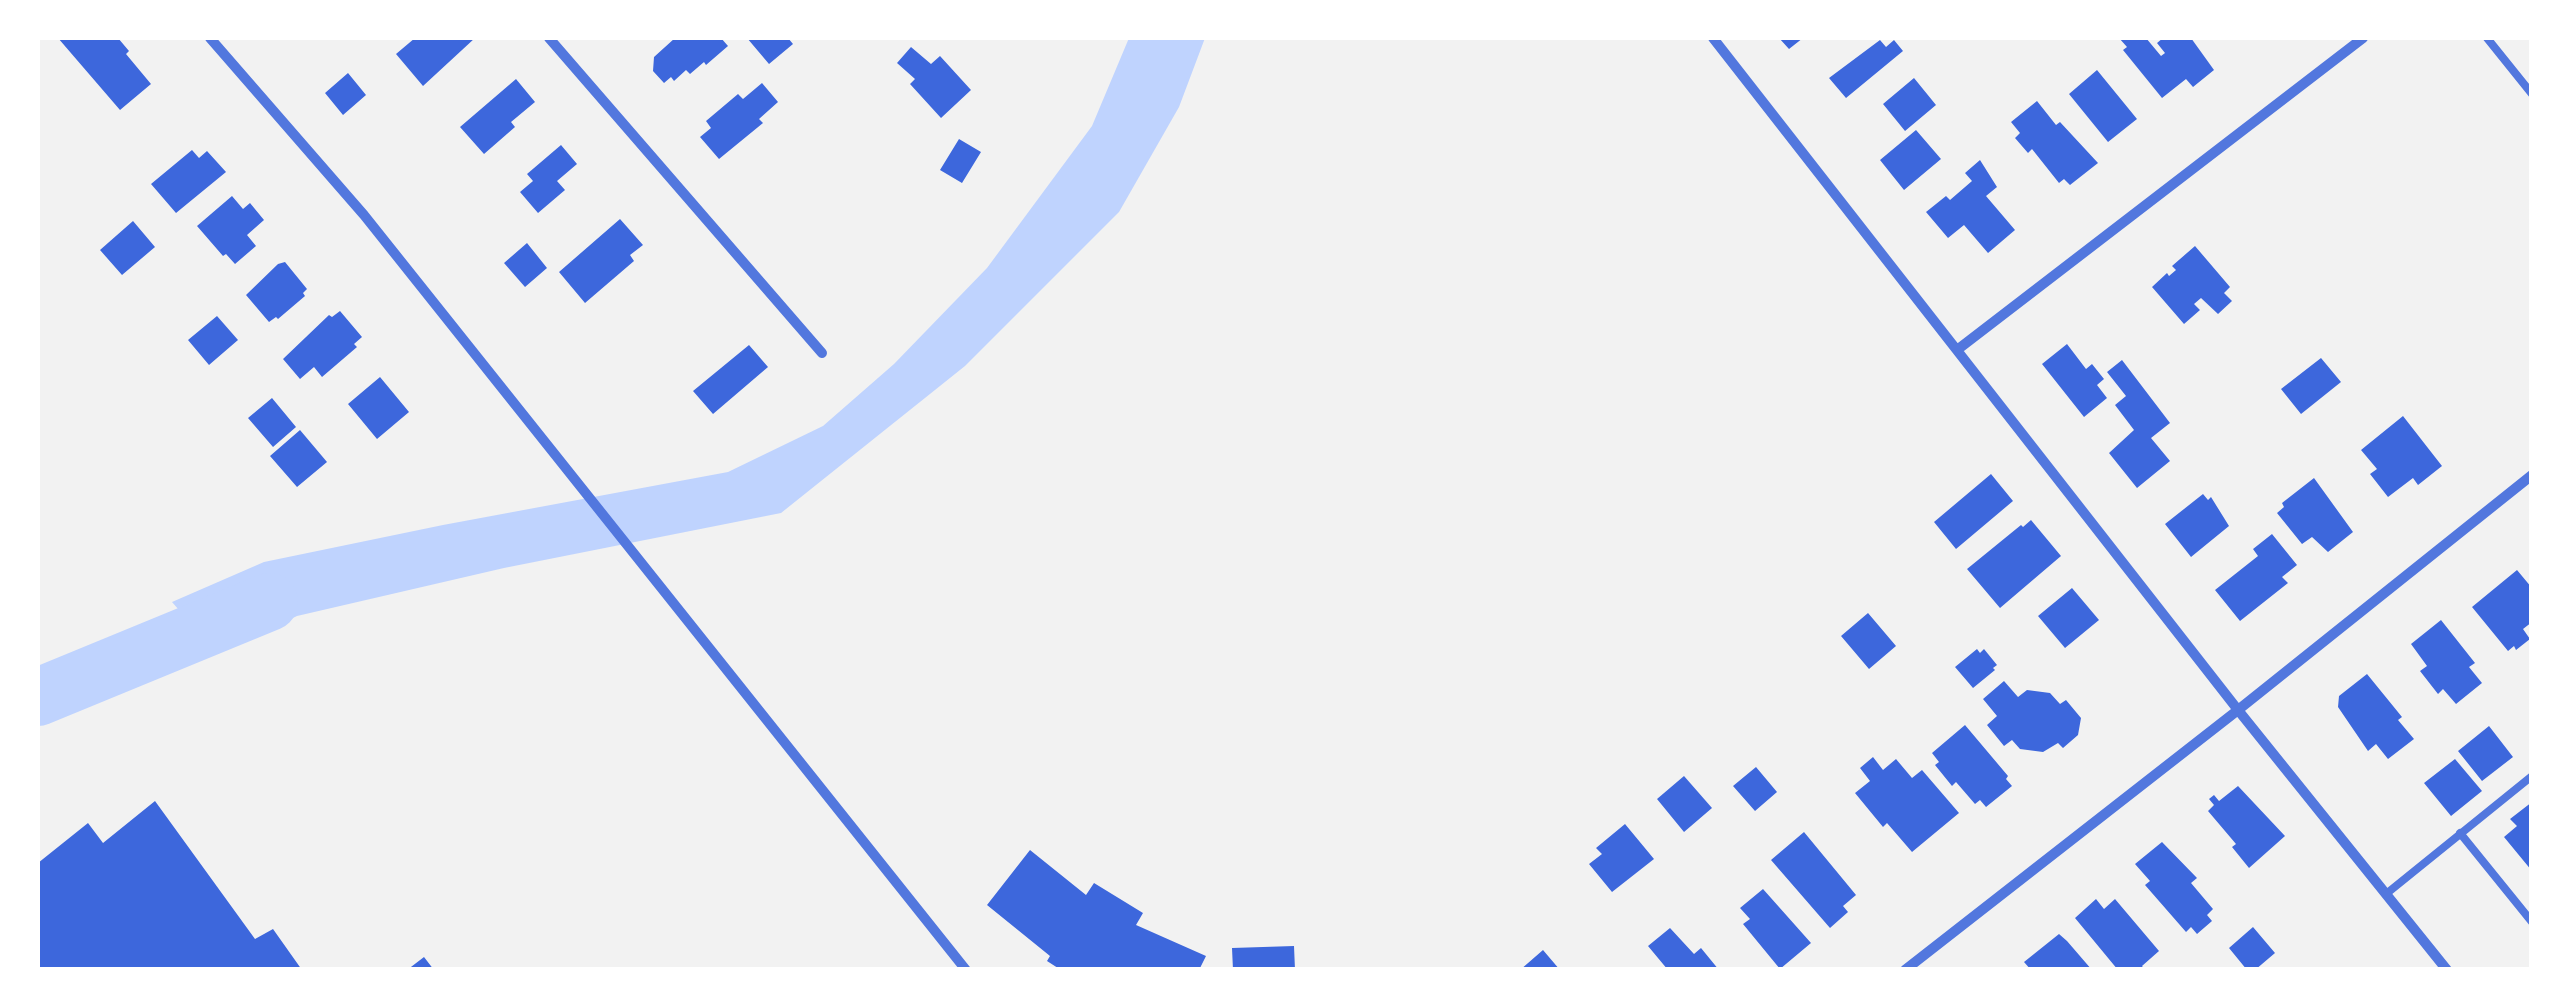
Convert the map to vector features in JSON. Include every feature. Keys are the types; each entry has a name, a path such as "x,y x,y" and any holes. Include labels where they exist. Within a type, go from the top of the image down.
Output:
{"street":[{"path":"210,38 364,215 966,970"},
{"path":"550,38 822,353"},
{"path":"1713,38 2238,710 2447,970"},
{"path":"1957,350 2363,38"},
{"path":"1904,970 2532,475"}],"lane":[{"path":"2486,38 2532,94"},
{"path":"2386,894 2532,776"},
{"path":"2460,833 2532,922"}],"water":[{"path":"1129,38 1205,38 1179,107 1119,212 965,366 781,513 504,568 297,616 217,654 172,602 264,562 728,472 823,426 894,364 987,268 1092,126"}],"building":[{"path":"58,38 118,38 151,84 120,110"},
{"path":"415,38 475,38 423,86 396,54"},
{"path":"675,38 721,38 728,46 706,65 704,62 690,74 686,70 674,81 671,77 664,83 653,71 654,57"},
{"path":"747,38 788,38 793,44 769,64"},
{"path":"1779,38 1803,38 1789,49"},
{"path":"2119,38 2146,38 2161,56 2165,53 2157,43 2163,38 2191,38 2214,70 2193,87 2186,79 2162,98 2123,50 2127,47"},
{"path":"1880,40 1886,47 1894,40 1903,51 1846,98 1829,78"},
{"path":"911,47 931,64 940,56 971,90 941,118 910,84 915,79 897,63"},
{"path":"2097,70 2137,119 2108,142 2069,94"},
{"path":"348,73 366,95 343,115 325,93"},
{"path":"1914,78 1936,105 1905,131 1883,104"},
{"path":"516,79 535,102 511,122 515,127 484,154 460,127"},
{"path":"762,83 778,102 759,119 763,123 719,159 700,137 711,128 706,121 738,94 743,99"},
{"path":"2037,101 2056,125 2060,122 2098,163 2070,185 2064,179 2059,183 2032,149 2028,153 2015,138 2020,133 2011,122"},
{"path":"1916,130 1941,159 1904,190 1880,160"},
{"path":"959,139 981,152 962,183 940,170"},
{"path":"561,145 577,164 557,181 565,190 538,213 520,192 533,181 527,174"},
{"path":"192,150 199,158 207,151 226,172 176,213 151,184"},
{"path":"1980,160 1997,187 1986,196 2015,230 1988,253 1964,225 1948,238 1926,212 1946,196 1950,200 1972,181 1965,173"},
{"path":"232,196 243,209 250,203 264,220 247,235 256,246 235,264 197,226"},
{"path":"620,219 643,245 630,255 634,261 585,303 559,272"},
{"path":"133,221 155,247 122,275 100,250"},
{"path":"527,243 547,268 525,287 504,263"},
{"path":"2195,246 2230,287 2224,293 2232,301 2218,314 2201,298 2194,304 2200,310 2184,324 2152,287 2176,270 2172,266"},
{"path":"285,262 307,289 305,296 269,322 246,295"},
{"path":"340,311 362,337 354,344 357,347 322,377 314,367 300,379 283,359 329,315"},
{"path":"217,316 238,340 209,365 188,340"},
{"path":"2067,344 2086,369 2092,364 2104,379 2097,385 2107,398 2084,417 2042,364"},
{"path":"749,345 768,367 713,414 693,391"},
{"path":"2321,358 2341,382 2301,414 2281,389"},
{"path":"2122,360 2170,423 2151,438 2170,461 2137,488 2109,453 2134,430 2115,405 2126,396 2107,372"},
{"path":"380,377 409,412 377,439 348,404"},
{"path":"272,398 296,427 273,447 248,418"},
{"path":"2403,416 2442,466 2418,485 2413,478 2388,497 2370,474 2377,469 2361,450"},
{"path":"300,430 327,462 297,487 270,456"},
{"path":"1991,474 2013,501 1956,549 1934,522"},
{"path":"2314,478 2353,532 2328,552 2312,537 2302,544 2277,513 2284,507 2282,503"},
{"path":"2203,494 2208,500 2211,497 2229,526 2191,557 2165,524"},
{"path":"2031,520 2061,556 2000,608 1967,569"},
{"path":"2272,534 2297,565 2282,577 2288,583 2240,621 2215,590 2258,556 2253,549"},
{"path":"2517,570 2532,588 2532,622 2523,629 2530,639 2508,651 2472,607"},
{"path":"2072,588 2099,620 2065,648 2038,616"},
{"path":"1868,613 1896,646 1869,669 1841,636"},
{"path":"2441,620 2475,663 2469,667 2482,683 2456,704 2443,689 2438,694 2420,671 2427,666 2411,644"},
{"path":"1977,649 1980,653 1984,649 1997,665 1973,688 1955,667"},
{"path":"2367,674 2402,717 2398,720 2414,739 2388,759 2376,744 2368,751 2338,707 2339,696"},
{"path":"2004,681 2018,697 2027,690 2050,693 2060,704 2066,700 2081,718 2078,735 2063,748 2058,743 2043,752 2020,749 2012,740 2004,746 1987,725 1997,716 1983,699"},
{"path":"1965,725 2012,786 1986,807 1980,800 1975,804 1956,782 1952,786 1935,765 1939,762 1932,753"},
{"path":"2489,726 2513,757 2482,781 2458,751"},
{"path":"1873,757 1883,770 1896,759 1912,778 1922,770 1959,813 1912,852 1887,823 1883,827 1855,793 1870,781 1860,768"},
{"path":"2455,759 2482,791 2451,816 2424,783"},
{"path":"1756,767 1777,792 1755,811 1733,786"},
{"path":"1684,776 1712,808 1684,832 1657,799"},
{"path":"2238,786 2285,836 2249,868 2232,847 2236,844 2208,811 2214,805 2209,799 2214,795 2219,801"},
{"path":"155,801 255,939 273,929 302,970 38,970 38,863 88,823 103,843"},
{"path":"2532,802 2532,871 2504,837 2517,826 2510,819"},
{"path":"1625,824 1654,859 1612,892 1589,864 1602,854 1596,848"},
{"path":"1804,832 1856,895 1843,906 1848,912 1830,928 1771,860"},
{"path":"2162,842 2197,878 2191,883 2213,909 2207,915 2212,921 2197,934 2191,927 2186,932 2145,885 2150,881 2135,864"},
{"path":"1030,850 1086,895 1094,883 1143,913 1136,925 1206,956 1199,970 1061,970 1047,961 1050,956 987,905"},
{"path":"1763,889 1811,943 1780,969 1743,924 1750,919 1740,908"},
{"path":"2096,899 2104,909 2115,899 2159,951 2142,966 2145,970 2118,970 2075,918"},
{"path":"2253,927 2275,953 2255,970 2247,970 2229,948"},
{"path":"1670,928 1694,954 1701,948 1719,970 1668,970 1648,946"},
{"path":"2059,934 2092,970 2031,970 2024,962"},
{"path":"1294,946 1295,970 1233,970 1232,948"},
{"path":"1543,950 1560,970 1520,970"},
{"path":"424,957 434,970 407,970"}],"waterway":[{"path":"38,697 269,602"}]}
